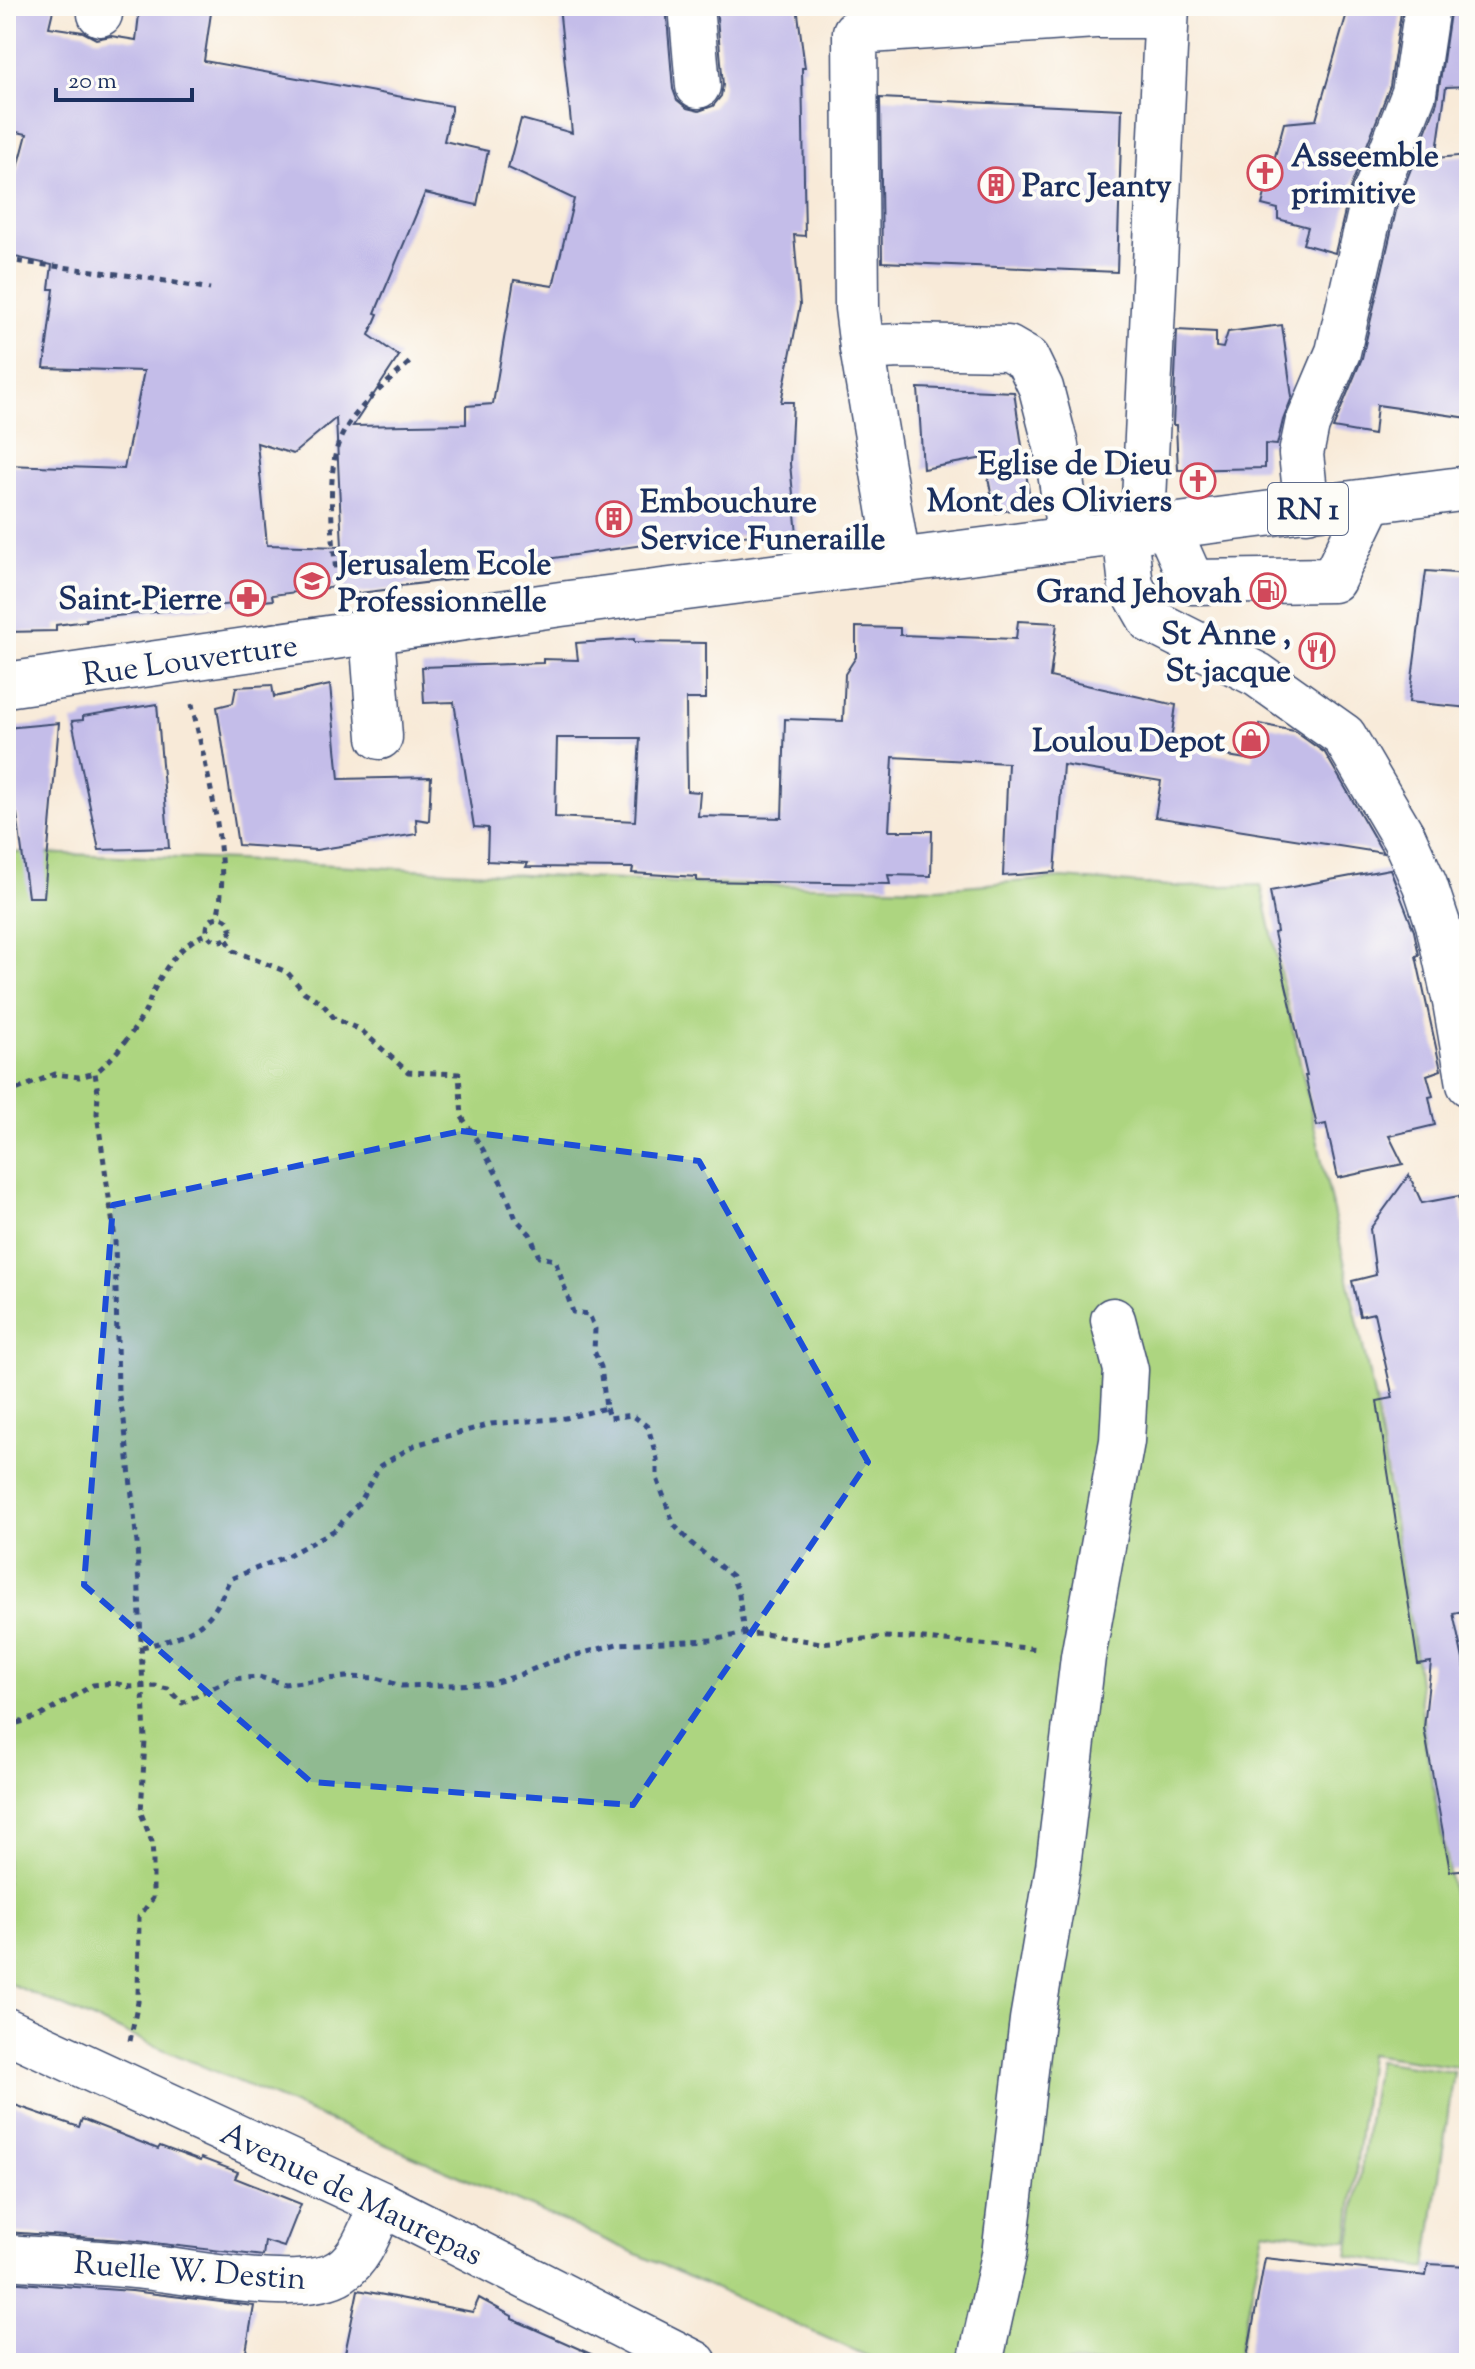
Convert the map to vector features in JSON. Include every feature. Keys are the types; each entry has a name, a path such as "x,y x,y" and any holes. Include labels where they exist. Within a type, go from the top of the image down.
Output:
{"street":[{"path":"691,6 698,86"},
{"path":"1307,510 1301,454 1307,425 1338,352 1374,195 1414,93 1427,6"},
{"path":"898,561 857,308 855,32 1166,11 1146,512 1131,586 1151,621 1258,675 1344,736 1404,838 1425,885 1454,921 1455,1002 1469,1084"},
{"path":"862,348 1008,348 1027,359 1041,388 1056,446 1070,539"},
{"name":"Rue Louverture","path":"6,685 561,604 1070,539 1146,512 1307,510 1469,488"},
{"path":"1146,512 1192,582 1333,580 1371,501"},
{"path":"357,635 380,737"},
{"path":"980,2363 1004,2255 1032,2020 1058,1867 1083,1657 1122,1441 1126,1370 1113,1320"},
{"name":"Avenue de Maurepas","path":"6,2030 382,2204 695,2363"},
{"name":"Ruelle W. Destin","path":"6,2257 135,2266 282,2282 315,2281 339,2272 355,2259 382,2204"}],"path":[{"path":"6,260 210,289"},
{"path":"357,635 331,491 338,443 357,412 413,359"},
{"path":"183,660 221,849 222,896 217,917 207,925 208,933 214,940 230,935 230,926 224,918 217,917"},
{"path":"6,1094 55,1074 79,1077 95,1073 105,1066 147,1010 157,984 180,950 195,938 208,933"},
{"path":"226,938 234,951 287,972 335,1019 361,1030 408,1072 459,1074 462,1117 502,1184 516,1219 530,1234 539,1257 555,1260 573,1312 589,1314 595,1329 594,1351 601,1367 609,1418 632,1415 648,1427 657,1459 657,1478 674,1525 732,1576 739,1595 744,1635"},
{"path":"95,1073 97,1114 115,1239 118,1392 124,1420 137,1543 145,1740 141,1813 152,1842 153,1898 139,1917 138,2002 133,2030 116,2081"},
{"path":"142,1647 177,1638 196,1626 214,1611 230,1579 285,1557 335,1530 358,1504 380,1466 415,1445 491,1424 566,1418 606,1408"},
{"path":"6,1727 42,1715 93,1685 155,1686 168,1689 182,1703 230,1679 259,1677 285,1684 346,1677 377,1678 412,1686 489,1684 550,1662 617,1644 645,1641 676,1643 764,1634 821,1643 885,1637 1058,1650 1083,1657"}],"highlighted area":[{"path":"461,1131 699,1161 868,1462 633,1805 311,1782 84,1585 113,1205"}],"green space":[{"path":"6,852 236,860 701,884 938,888 1062,878 1184,887 1261,885 1375,1401 1417,1665 1425,1743 1466,1967 1469,2007 1464,2009 1463,2068 1369,2054 1348,2241 1264,2230 1237,2363 883,2363 515,2200 6,1982"},
{"path":"1377,2061 1454,2072 1426,2268 1348,2256"}],"building":[{"path":"6,6 54,6 49,27 83,32 96,39 111,36 136,40 140,6 212,6 204,61 452,106 444,141 488,151 477,205 425,193 375,313 378,314 369,335 399,356 353,426 466,424 466,406 493,404 514,280 553,286 574,199 508,168 521,119 572,133 559,6 666,6 673,89 677,100 687,108 699,111 713,106 721,96 723,85 716,6 797,6 805,68 802,68 805,236 794,235 800,305 781,402 793,402 790,464 797,534 709,537 709,540 664,545 663,542 492,567 492,572 465,572 465,578 400,588 344,595 343,586 272,595 273,600 86,619 56,625 56,631 6,632 6,465 124,469 144,371 44,368 54,289 49,289 52,265 6,255 6,213 27,134 6,130","holes":["336,418 342,547 267,545 257,443 293,454"]},
{"path":"1349,6 1402,6 1390,86 1351,186 1335,253 1303,244 1308,227 1278,219 1278,209 1262,205 1284,123 1316,120"},
{"path":"1451,6 1469,6 1469,86 1446,87 1436,158 1469,155 1469,418 1377,405 1374,435 1333,428 1362,358 1398,202 1437,102"},
{"name":"Parc Jeanty","path":"880,98 1122,109 1117,272 882,262"},
{"path":"1282,325 1292,397 1277,445 1265,444 1265,468 1178,470 1176,425 1173,425 1177,330 1216,332 1216,347 1223,348 1228,332"},
{"path":"918,388 1014,392 1031,506 995,513 984,458 923,469"},
{"path":"1426,571 1469,574 1469,708 1409,702"},
{"path":"1018,621 1057,623 1050,677 1176,705 1170,747 1253,760 1260,724 1294,731 1325,753 1383,853 1155,817 1161,781 1063,765 1055,872 1003,876 1008,763 893,757 889,831 932,831 931,876 888,875 890,884 697,881 697,877 632,873 633,868 526,867 528,863 487,861 488,828 474,827 454,702 424,703 422,667 543,663 543,659 578,660 576,643 634,639 634,642 706,643 706,699 686,699 687,791 700,792 698,816 782,818 785,719 843,721 845,674 856,657 856,627 900,628 900,635 1016,639","holes":["557,738 640,738 635,821 555,817"]},
{"path":"272,685 274,697 330,685 339,779 431,777 429,821 416,819 417,834 316,850 238,845 217,707 233,703 236,687"},
{"path":"157,704 169,848 99,850 72,721 83,720 83,716"},
{"path":"59,723 44,897 28,897 6,759 6,728"},
{"path":"1390,869 1414,931 1419,955 1416,956 1441,1070 1427,1075 1433,1096 1429,1097 1435,1125 1389,1136 1403,1164 1338,1178 1326,1124 1317,1126 1305,1076 1274,933 1277,932 1270,891"},
{"path":"1409,1175 1422,1203 1459,1196 1469,1263 1469,1610 1453,1613 1469,1687 1469,1869 1450,1871 1424,1728 1431,1662 1418,1664 1377,1401 1393,1398 1374,1313 1360,1316 1352,1281 1376,1275 1370,1229"},
{"path":"6,2102 79,2127 82,2119 158,2149 160,2146 200,2161 201,2158 238,2172 235,2178 301,2204 284,2247 265,2241 263,2256 137,2241 6,2232"},
{"path":"1265,2258 1426,2276 1428,2264 1469,2266 1469,2363 1246,2363"},
{"path":"6,2282 132,2291 254,2306 244,2363 6,2363"},
{"path":"358,2290 473,2312 479,2298 512,2316 512,2319 611,2363 343,2363"}],"place":[{"name":"Asseemble primitive","path":"1265,173"},
{"name":"Parc Jeanty","path":"996,185"},
{"name":"Eglise de Dieu Mont des Oliviers","path":"1198,481"},
{"name":"Embouchure Service Funeraille","path":"614,519"},
{"name":"Jerusalem Ecole Professionnelle","path":"312,581"},
{"name":"Grand Jehovah","path":"1268,591"},
{"name":"Saint-Pierre","path":"248,598"},
{"name":"St Anne , St jacque","path":"1317,651"},
{"name":"Loulou Depot","path":"1251,740"}]}
